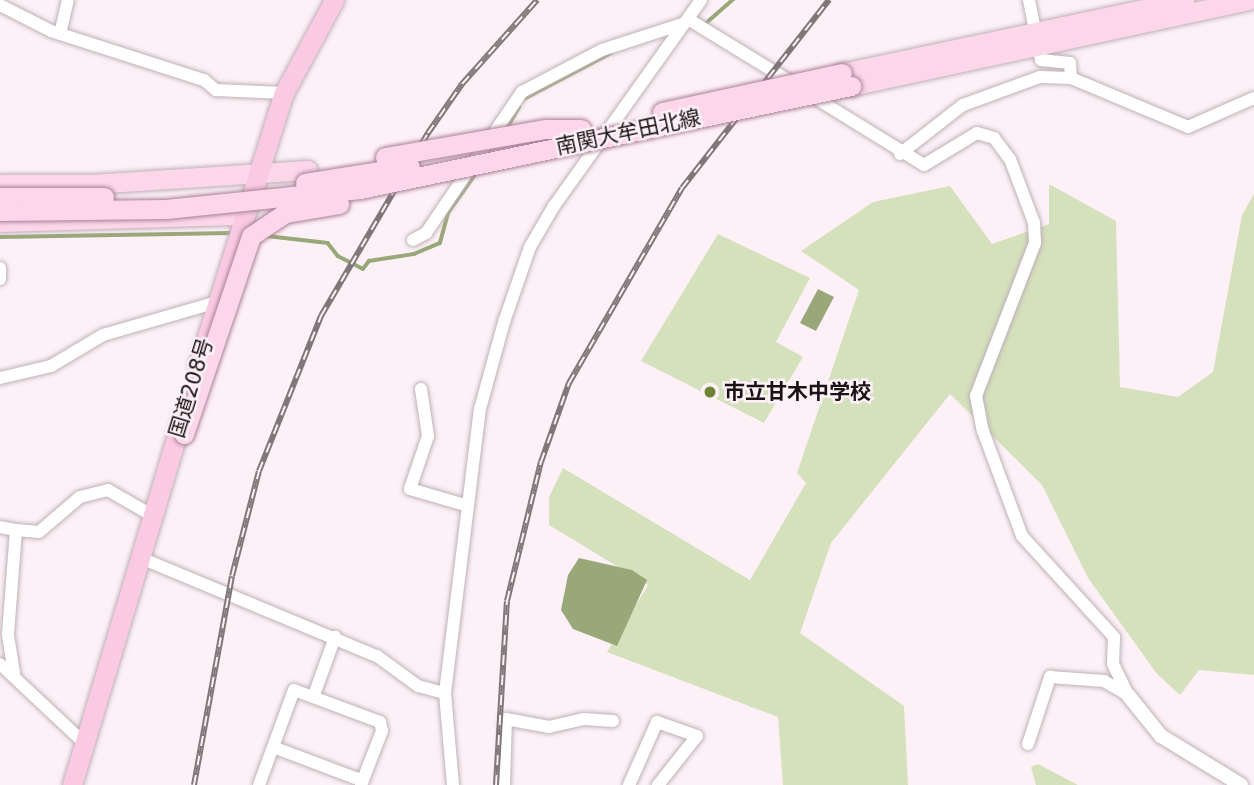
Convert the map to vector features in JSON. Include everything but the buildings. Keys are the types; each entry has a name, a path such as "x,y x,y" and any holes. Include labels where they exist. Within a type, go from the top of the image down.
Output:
{"highway":[{"name":"国道208号","path":"72,785 82,741 141,558 255,176 284,93 334,0"}],"main road":[{"name":"南関大牟田北線","path":"1036,39 1184,0"},
{"name":"南関大牟田北線","path":"0,211 166,209 296,197 529,153 847,79 1036,39 1249,0"},
{"name":"南関大牟田北線","path":"0,197 236,192 418,164 581,129 847,79"},
{"path":"0,184 255,176 308,170 547,129 581,129"},
{"path":"154,510 184,434 228,292 259,226 285,213 411,188 529,153"},
{"path":"0,222 243,215"}],"street":[{"path":"60,34 68,0"},
{"path":"453,785 445,693 487,378 530,247 701,0"},
{"path":"1029,0 1041,60 1070,63 1071,78"},
{"path":"0,5 60,34 204,80 216,90 284,93"},
{"path":"687,21 900,154 935,163 965,137 985,133 1010,159 1034,223 1035,243 976,396 983,431 1022,536 1110,630 1116,677 1128,695 1161,736 1241,785"},
{"path":"413,240 426,233 522,92 602,50 687,21"},
{"path":"900,154 963,105 1040,77 1071,78 1188,127 1254,98"},
{"path":"0,268 0,279"},
{"path":"0,378 51,366 103,335 217,302"},
{"path":"421,389 428,436 410,489 468,506"},
{"path":"0,527 39,532 80,497 108,490 154,510"},
{"path":"14,673 8,634 16,530"},
{"path":"141,558 335,637 377,656 418,686 445,693"},
{"path":"314,695 335,637"},
{"path":"0,664 14,673 82,741"},
{"path":"1028,744 1050,677 1104,681 1128,695"},
{"path":"258,785 294,690 314,695 380,722 382,730 362,783 273,747"},
{"path":"504,785 506,719 549,727 584,719 613,721"},
{"path":"629,785 657,722 697,736 658,785"}],"shaded area":[{"path":"1049,184 1116,221 1120,387 1178,397 1213,372 1242,215 1254,194 1254,675 1199,670 1180,695 1157,674 1088,578 1042,485 950,394 831,543 800,633 904,706 908,785 783,785 778,717 607,652 648,585 549,525 549,497 563,468 750,580 806,483 797,473 859,290 801,251 873,202 950,186 992,244 1049,224"},
{"path":"718,234 810,278 776,342 803,357 764,423 641,361"},
{"path":"818,289 834,297 816,331 800,323"},
{"path":"579,558 632,570 647,580 617,646 573,629 561,610 568,575"},
{"path":"1038,764 1078,785 1036,785 1031,767"}],"waterway":[{"path":"705,24 733,0"},
{"path":"522,100 611,53"},
{"path":"507,128 519,107"},
{"path":"267,236 328,243 338,256 363,269 369,261 414,254 440,243 448,213 477,172"},
{"path":"0,237 231,233"}],"railway":[{"path":"194,785 232,576 259,471 321,316 428,133 462,84 537,0"},
{"path":"496,785 507,601 541,462 569,383 682,188 829,0"}],"place":[{"name":"市立甘木中学校","path":"710,392"}]}
